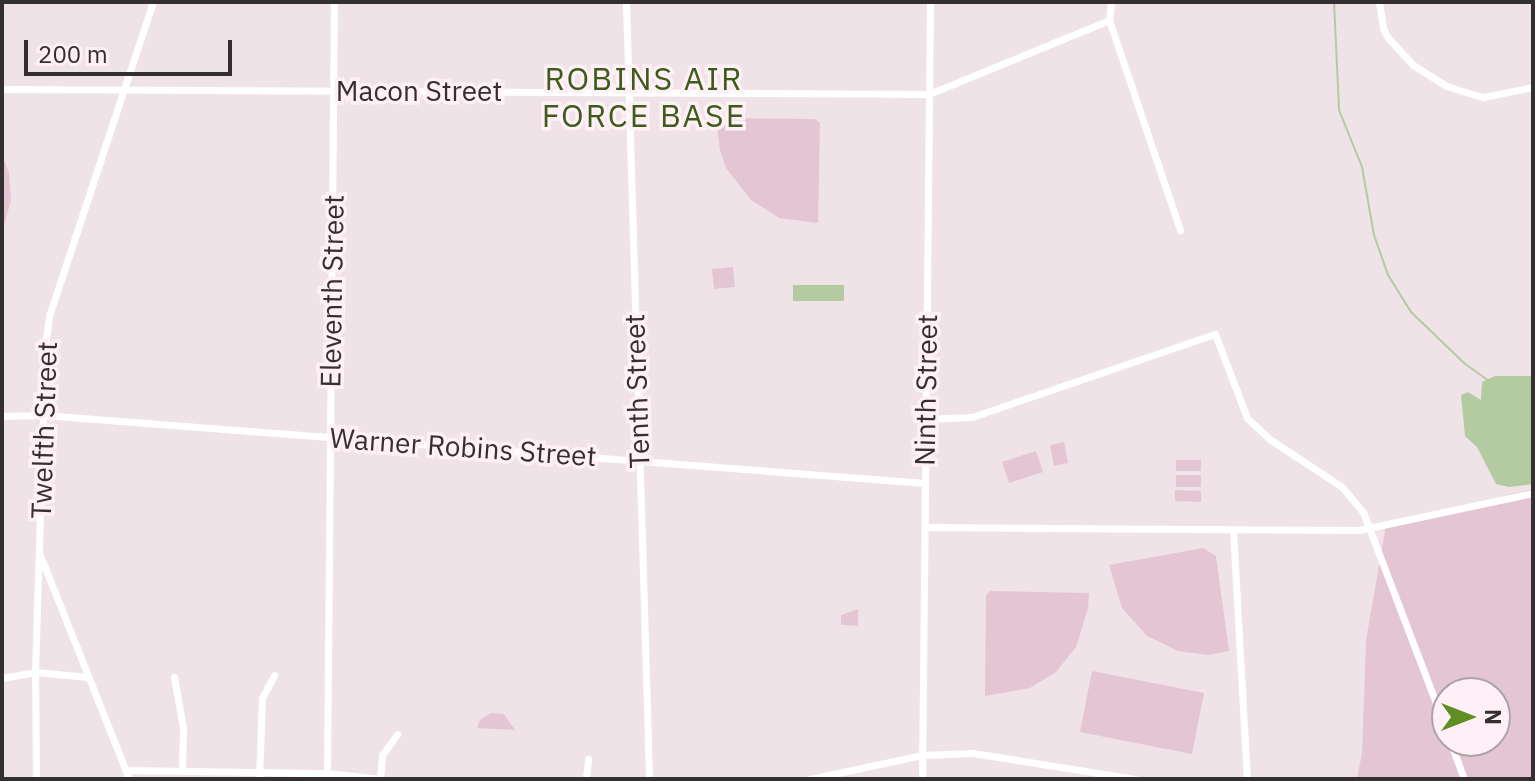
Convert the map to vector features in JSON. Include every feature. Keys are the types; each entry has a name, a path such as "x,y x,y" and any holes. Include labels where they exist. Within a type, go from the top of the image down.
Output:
{"street":[{"name":"Twelfth Street","path":"36,779 35,672 49,316 153,2"},
{"name":"Eleventh Street","path":"327,773 334,2"},
{"name":"Tenth Street","path":"626,2 649,779"},
{"name":"Ninth Street","path":"922,779 930,2"},
{"path":"1111,2 1109,20 1180,230"},
{"path":"1379,2 1383,28 1388,38 1413,65 1446,86 1483,97 1533,87"},
{"name":"Macon Street","path":"2,89 929,94 1109,20"},
{"path":"925,419 972,417 1215,334 1247,418 1271,440 1342,487 1359,506 1431,690"},
{"name":"Warner Robins Street","path":"2,416 43,415 925,483"},
{"path":"925,527 1370,528 1533,493"},
{"path":"1233,530 1247,779"},
{"path":"39,553 129,779"},
{"path":"2,678 35,672 88,677"},
{"path":"259,775 262,698 274,675"},
{"path":"174,677 183,728 182,770"},
{"path":"126,770 259,775 327,773 380,779 382,755 397,734"},
{"path":"810,779 922,755 994,754 1136,779"},
{"path":"1456,757 1464,779"},
{"path":"586,779 588,759"}],"shaded area":[{"path":"716,118 815,119 820,123 818,223 779,218 751,200 726,168"},
{"path":"2,155 9,173 11,200 2,233"},
{"path":"733,267 735,287 714,289 712,269"},
{"path":"793,285 844,285 844,301 793,301"},
{"path":"1495,376 1533,376 1533,484 1509,487 1496,484 1477,447 1465,436 1461,395 1468,392 1481,400 1482,382"},
{"path":"1064,442 1068,463 1054,466 1050,445"},
{"path":"1036,451 1043,472 1009,483 1002,462"},
{"path":"1176,460 1201,460 1201,471 1176,471"},
{"path":"1176,475 1201,475 1201,487 1176,487"},
{"path":"1533,489 1533,779 1357,779 1362,753 1366,640 1386,525"},
{"path":"1175,490 1201,491 1201,502 1175,501"},
{"path":"1203,548 1216,556 1229,651 1208,655 1178,651 1147,636 1122,608 1109,565"},
{"path":"990,591 1089,593 1088,608 1076,647 1056,672 1030,688 985,696 986,595"},
{"path":"858,609 858,626 841,625 841,615"},
{"path":"1092,671 1204,693 1192,754 1080,732"},
{"path":"491,713 504,714 515,730 477,728 480,720"}],"waterway":[{"path":"1334,2 1339,110 1362,167 1374,235 1388,275 1411,312 1464,363 1487,380"}],"district":[{"name":"ROBINS AIR FORCE BASE","path":"644,98"}]}
